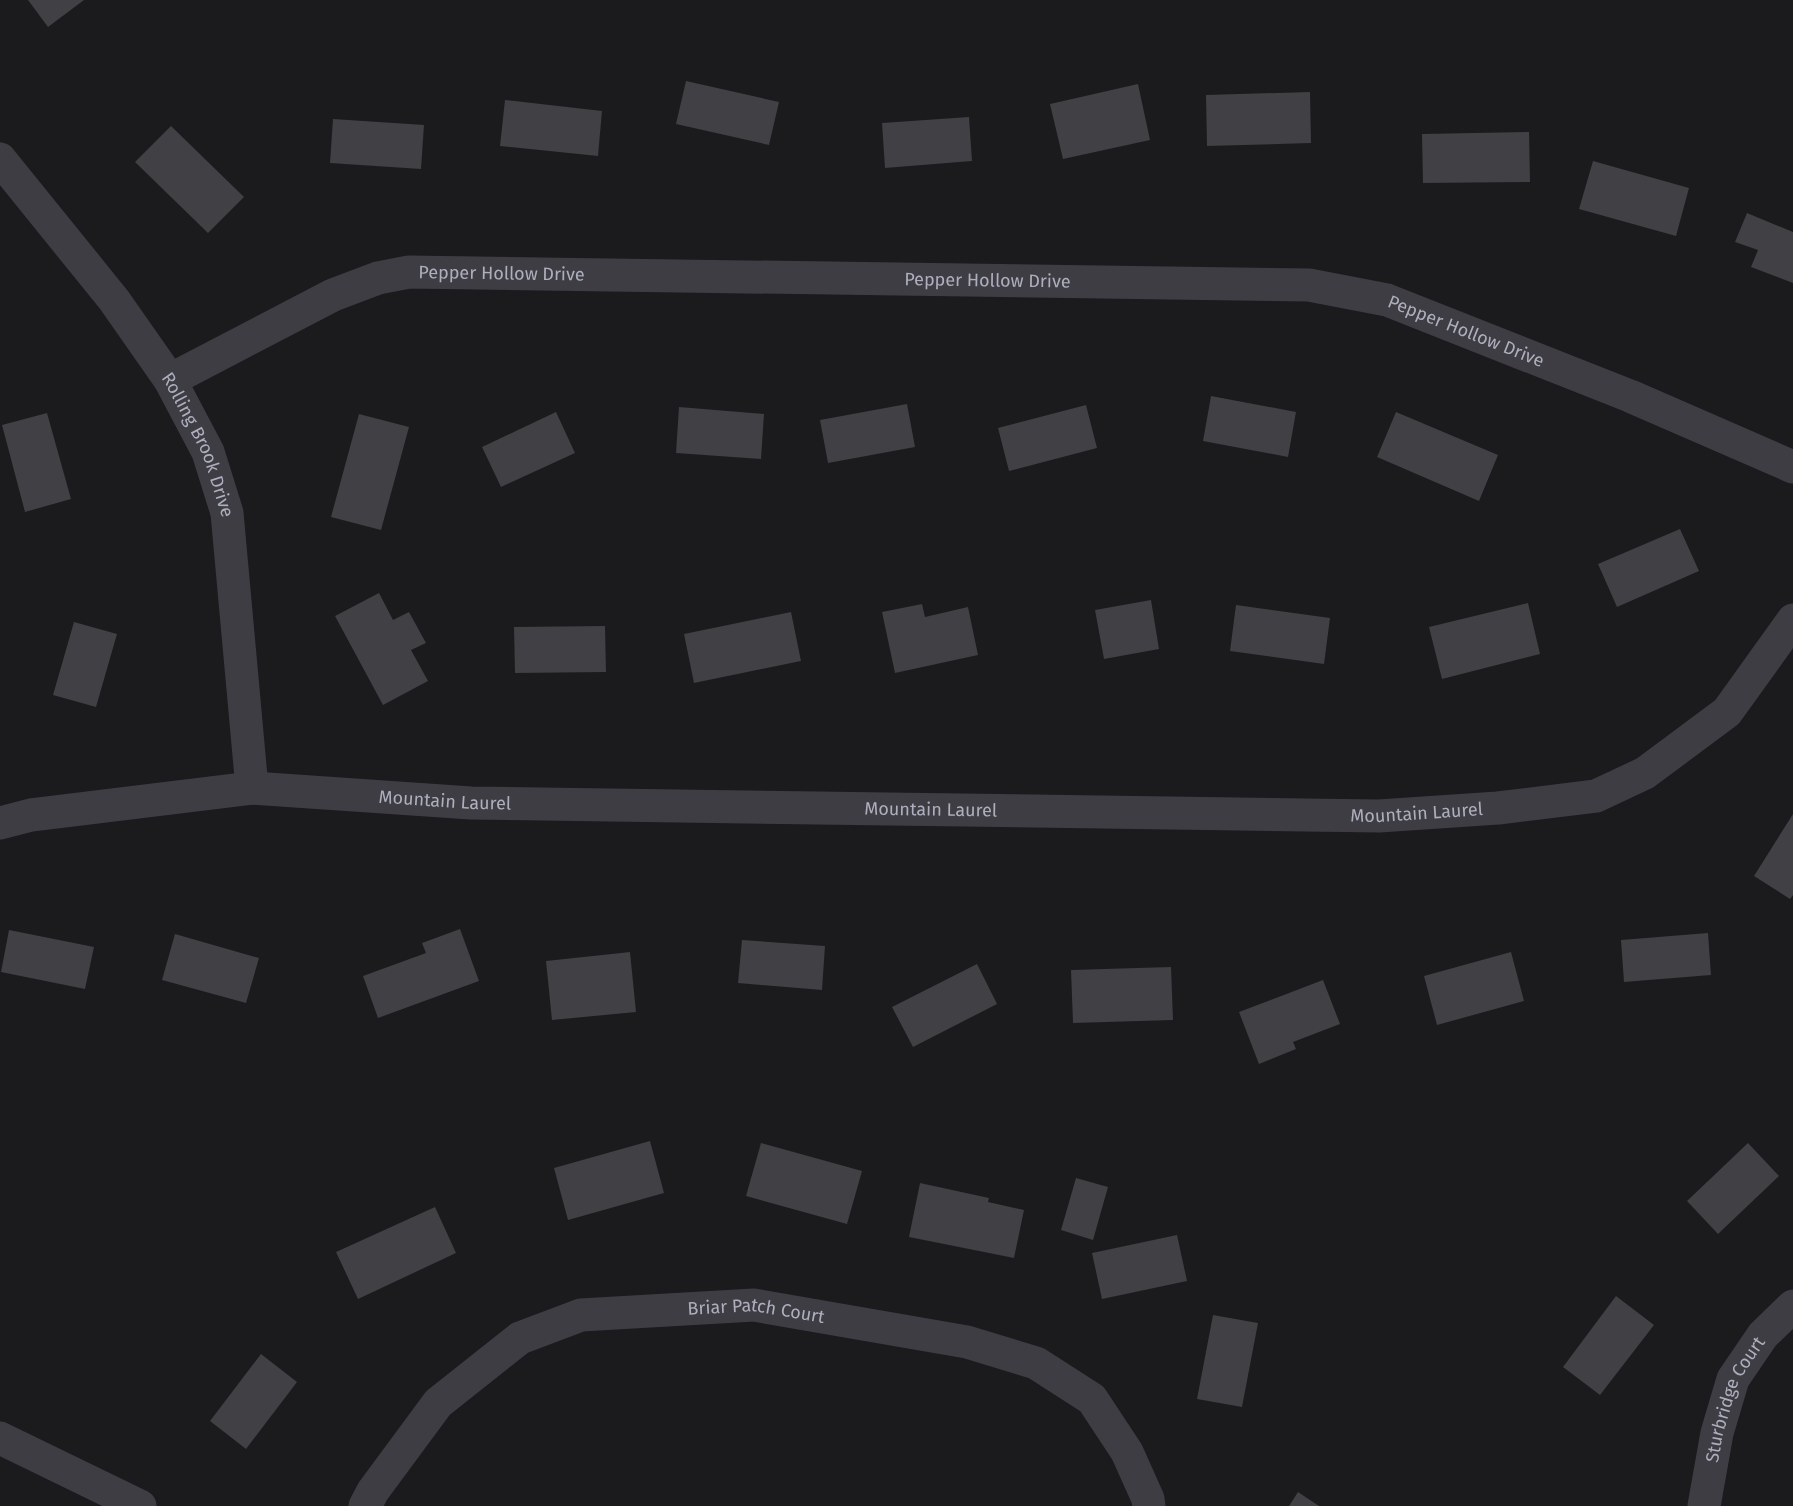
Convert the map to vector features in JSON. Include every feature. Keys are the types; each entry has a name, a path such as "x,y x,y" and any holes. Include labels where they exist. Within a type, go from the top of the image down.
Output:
{"street":[{"name":"Rolling Brook Drive","path":"0,159 114,300 170,380 208,452 227,513 252,788"},
{"name":"Pepper Hollow Drive","path":"170,380 333,295 378,278 409,272 1309,285 1387,300 1630,396 1793,468"},
{"name":"Mountain Laurel","path":"0,823 31,815 252,788 507,804 1379,816 1498,808 1596,796 1645,773 1727,712 1793,620"},
{"name":"Briar Patch Court","path":"365,1506 373,1491 438,1403 520,1338 581,1315 754,1305 967,1342 1036,1363 1092,1399 1126,1452 1148,1499 1149,1506"},
{"name":"Sturbridge Court","path":"1704,1506 1718,1433 1733,1379 1763,1335 1793,1306"},
{"path":"0,1438 141,1506"}],"building":[{"path":"28,0 84,0 48,27"},
{"path":"686,81 779,102 769,145 676,124"},
{"path":"1138,84 1150,140 1063,159 1050,104"},
{"path":"1310,92 1311,143 1207,146 1206,95"},
{"path":"505,100 602,111 598,156 500,146"},
{"path":"969,117 972,161 885,168 882,123"},
{"path":"333,119 424,125 421,169 330,163"},
{"path":"171,126 244,197 208,233 135,162"},
{"path":"1529,132 1530,182 1423,183 1422,134"},
{"path":"1593,161 1689,188 1676,236 1579,209"},
{"path":"1747,213 1793,232 1793,283 1751,267 1758,250 1735,242"},
{"path":"1211,396 1296,412 1288,457 1203,441"},
{"path":"907,404 915,447 828,463 820,420"},
{"path":"1086,405 1097,448 1009,471 998,428"},
{"path":"679,407 764,414 761,459 676,453"},
{"path":"556,412 575,453 501,487 482,447"},
{"path":"1396,412 1498,455 1479,501 1377,457"},
{"path":"47,413 71,499 25,512 2,425"},
{"path":"359,414 409,427 381,530 331,517"},
{"path":"1680,529 1699,571 1617,607 1598,564"},
{"path":"379,593 393,620 409,612 426,643 411,650 428,681 383,705 335,616"},
{"path":"1151,600 1159,649 1104,659 1095,610"},
{"path":"1528,603 1540,654 1442,679 1429,627"},
{"path":"922,604 925,617 968,607 978,655 895,673 882,612"},
{"path":"1236,605 1330,618 1324,664 1230,651"},
{"path":"791,612 801,661 694,683 684,634"},
{"path":"74,622 117,634 96,707 53,695"},
{"path":"605,626 606,672 515,673 514,627"},
{"path":"1793,814 1793,895 1790,899 1754,876"},
{"path":"460,929 479,981 378,1018 363,976 426,953 422,943"},
{"path":"9,930 94,947 85,989 1,972"},
{"path":"1708,933 1711,975 1624,982 1621,940"},
{"path":"175,934 259,958 246,1003 162,980"},
{"path":"742,940 825,946 822,990 738,983"},
{"path":"630,952 636,1012 552,1020 546,961"},
{"path":"1511,952 1524,1001 1437,1025 1424,976"},
{"path":"977,964 997,1004 913,1047 892,1007"},
{"path":"1171,967 1173,1020 1073,1023 1071,970"},
{"path":"1323,980 1340,1024 1293,1042 1296,1049 1259,1064 1239,1012"},
{"path":"650,1141 664,1193 568,1220 554,1168"},
{"path":"761,1143 862,1171 847,1224 746,1196"},
{"path":"1748,1143 1779,1176 1718,1234 1687,1201"},
{"path":"1076,1178 1108,1187 1093,1240 1061,1230"},
{"path":"920,1183 989,1198 988,1202 1024,1210 1014,1258 909,1237"},
{"path":"435,1207 456,1253 358,1299 336,1252"},
{"path":"1177,1235 1187,1281 1102,1299 1092,1253"},
{"path":"1616,1296 1654,1325 1600,1395 1563,1367"},
{"path":"1213,1315 1258,1323 1242,1407 1197,1399"},
{"path":"261,1354 297,1382 246,1449 210,1421"},
{"path":"1298,1492 1319,1506 1289,1506"}]}
